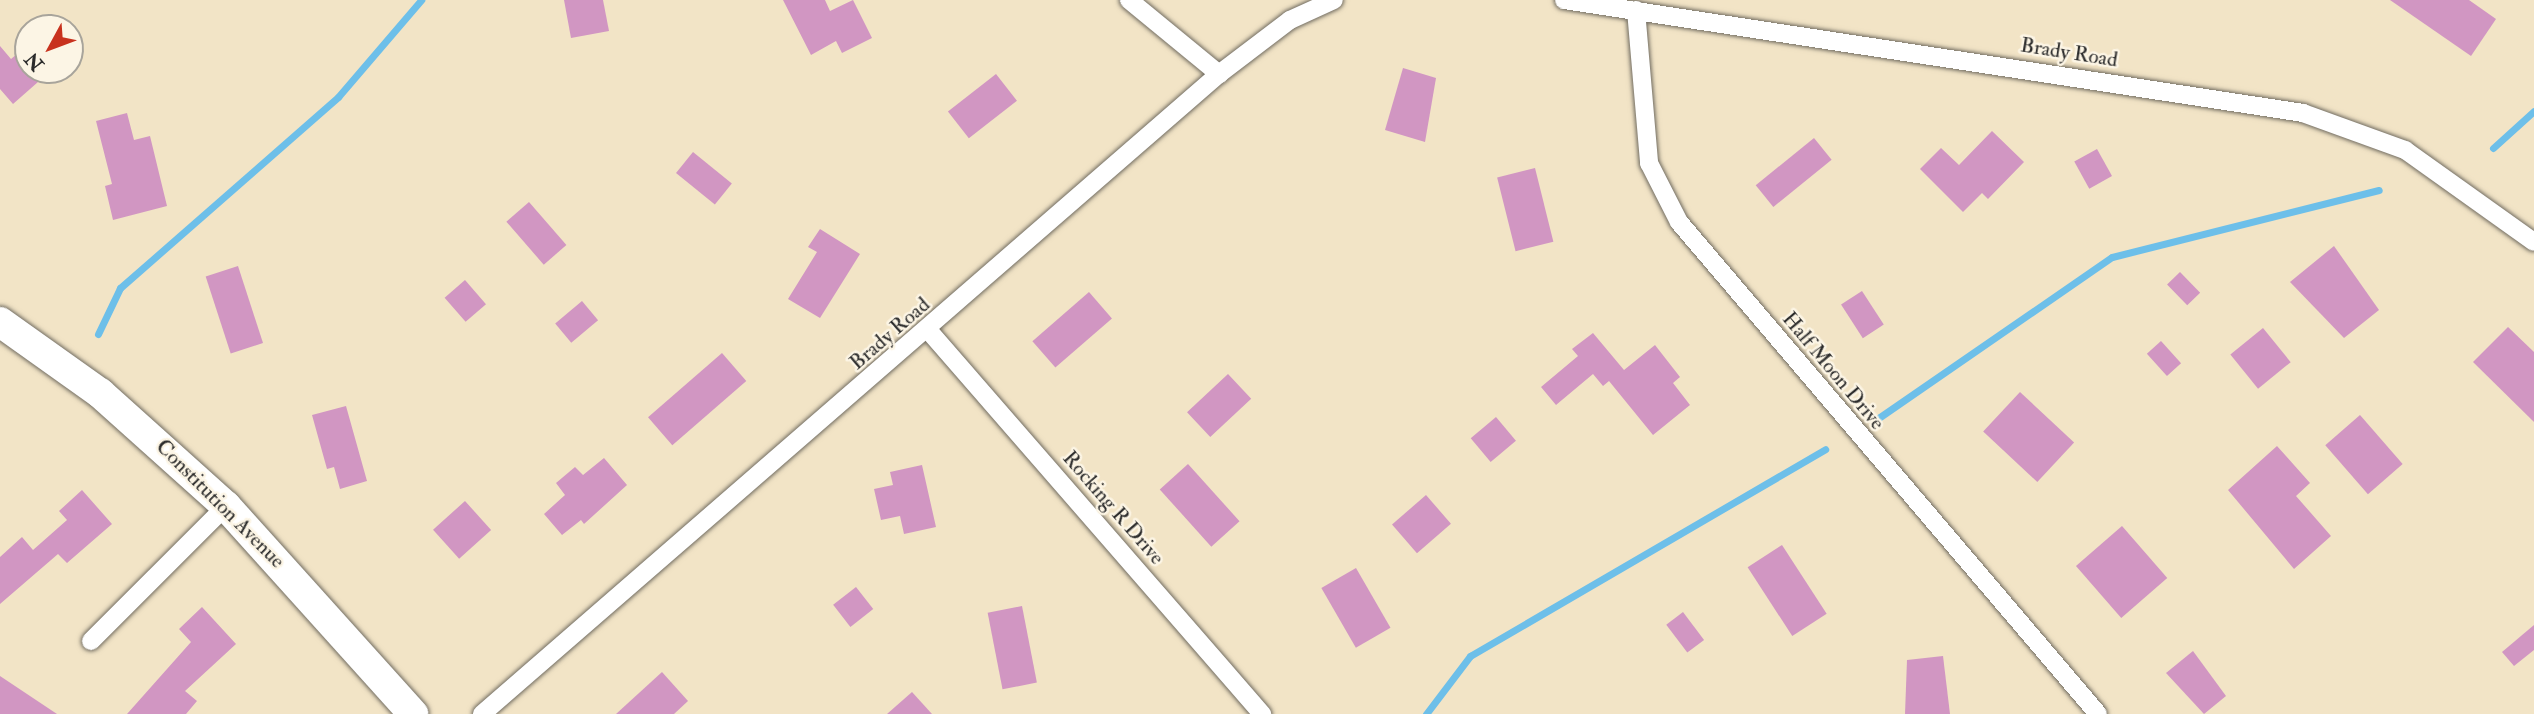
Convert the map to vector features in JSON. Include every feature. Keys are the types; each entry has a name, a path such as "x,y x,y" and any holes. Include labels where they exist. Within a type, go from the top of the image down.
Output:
{"main road":[{"name":"Constitution Avenue","path":"0,322 100,394 226,506 413,714"}],"street":[{"path":"1129,0 1219,74"},
{"name":"Brady Road","path":"482,714 929,331 1219,74 1290,20 1334,0"},
{"name":"Brady Road","path":"1564,0 2303,113 2405,150 2534,242"},
{"name":"Half Moon Drive","path":"1636,10 1649,163 1679,222 2098,714"},
{"name":"Rocking R Drive","path":"929,331 1262,714"},
{"path":"91,641 226,506"}],"building":[{"path":"564,0 603,0 609,31 571,38"},
{"path":"783,0 825,0 830,11 853,0 872,38 842,53 836,41 811,55"},
{"path":"2390,0 2469,0 2496,19 2471,56"},
{"path":"0,46 11,59 14,57 14,84 36,84 13,104 0,89"},
{"path":"1403,68 1436,78 1425,142 1385,130"},
{"path":"996,74 1017,101 969,138 948,112"},
{"path":"127,113 134,140 150,136 167,206 113,220 105,186 112,184 96,121"},
{"path":"1992,131 2024,162 1988,199 1982,193 1963,212 1920,169 1941,148 1959,165"},
{"path":"1814,138 1832,160 1773,207 1756,185"},
{"path":"2097,149 2112,176 2089,189 2074,162"},
{"path":"693,152 732,183 715,204 676,173"},
{"path":"1535,168 1553,242 1516,251 1497,177"},
{"path":"529,202 566,245 544,265 506,222"},
{"path":"820,229 860,254 820,318 788,299 817,252 808,247"},
{"path":"2334,246 2379,310 2344,338 2290,282"},
{"path":"238,266 263,343 231,354 206,277"},
{"path":"2180,272 2200,293 2187,305 2167,285"},
{"path":"465,280 486,304 466,322 445,298"},
{"path":"1862,291 1884,325 1863,338 1841,305"},
{"path":"1089,292 1112,318 1055,368 1032,341"},
{"path":"582,301 598,320 571,343 555,323"},
{"path":"2508,327 2534,352 2534,422 2473,362"},
{"path":"2263,328 2291,362 2258,389 2230,354"},
{"path":"1593,333 1624,370 1655,345 1680,377 1673,383 1690,405 1653,435 1609,381 1603,386 1593,374 1556,405 1541,387 1578,356 1572,349"},
{"path":"2161,341 2181,363 2167,376 2147,354"},
{"path":"722,353 746,381 672,445 648,417"},
{"path":"1228,374 1251,399 1210,437 1187,412"},
{"path":"2020,392 2074,442 2037,482 1983,431"},
{"path":"346,406 367,481 340,489 334,467 327,469 312,415"},
{"path":"2360,415 2403,464 2368,494 2325,445"},
{"path":"1496,417 1516,441 1491,462 1471,438"},
{"path":"2277,446 2310,483 2296,496 2331,536 2294,569 2228,490"},
{"path":"604,458 627,485 584,524 581,520 562,535 544,514 565,495 556,483 575,467 583,475"},
{"path":"1188,464 1240,521 1211,547 1160,489"},
{"path":"922,465 936,527 904,534 900,516 881,520 874,489 893,485 890,472"},
{"path":"82,490 112,524 67,563 58,554 0,604 0,557 22,537 33,550 67,520 59,511"},
{"path":"1426,495 1451,524 1417,553 1392,525"},
{"path":"465,501 491,530 459,559 433,530"},
{"path":"2122,526 2167,578 2121,618 2076,566"},
{"path":"1782,545 1827,614 1792,636 1748,567"},
{"path":"1356,568 1390,628 1356,648 1321,588"},
{"path":"856,587 873,609 850,627 833,605"},
{"path":"1022,606 1037,683 1003,689 988,613"},
{"path":"202,607 236,644 185,691 197,701 186,714 127,714 191,642 179,629"},
{"path":"1683,612 1704,640 1687,653 1666,625"},
{"path":"2534,625 2534,650 2514,666 2502,652"},
{"path":"2193,651 2226,696 2204,714 2166,673"},
{"path":"1943,656 1950,714 1905,714 1907,660"},
{"path":"662,672 688,701 674,714 616,714"},
{"path":"0,676 57,714 0,714"},
{"path":"912,692 932,714 887,714"}],"waterway":[{"path":"98,334 120,288 338,97 421,0"},
{"path":"2493,148 2534,111"},
{"path":"1877,419 2112,257 2379,190"},
{"path":"1426,714 1470,656 1825,449"}]}
